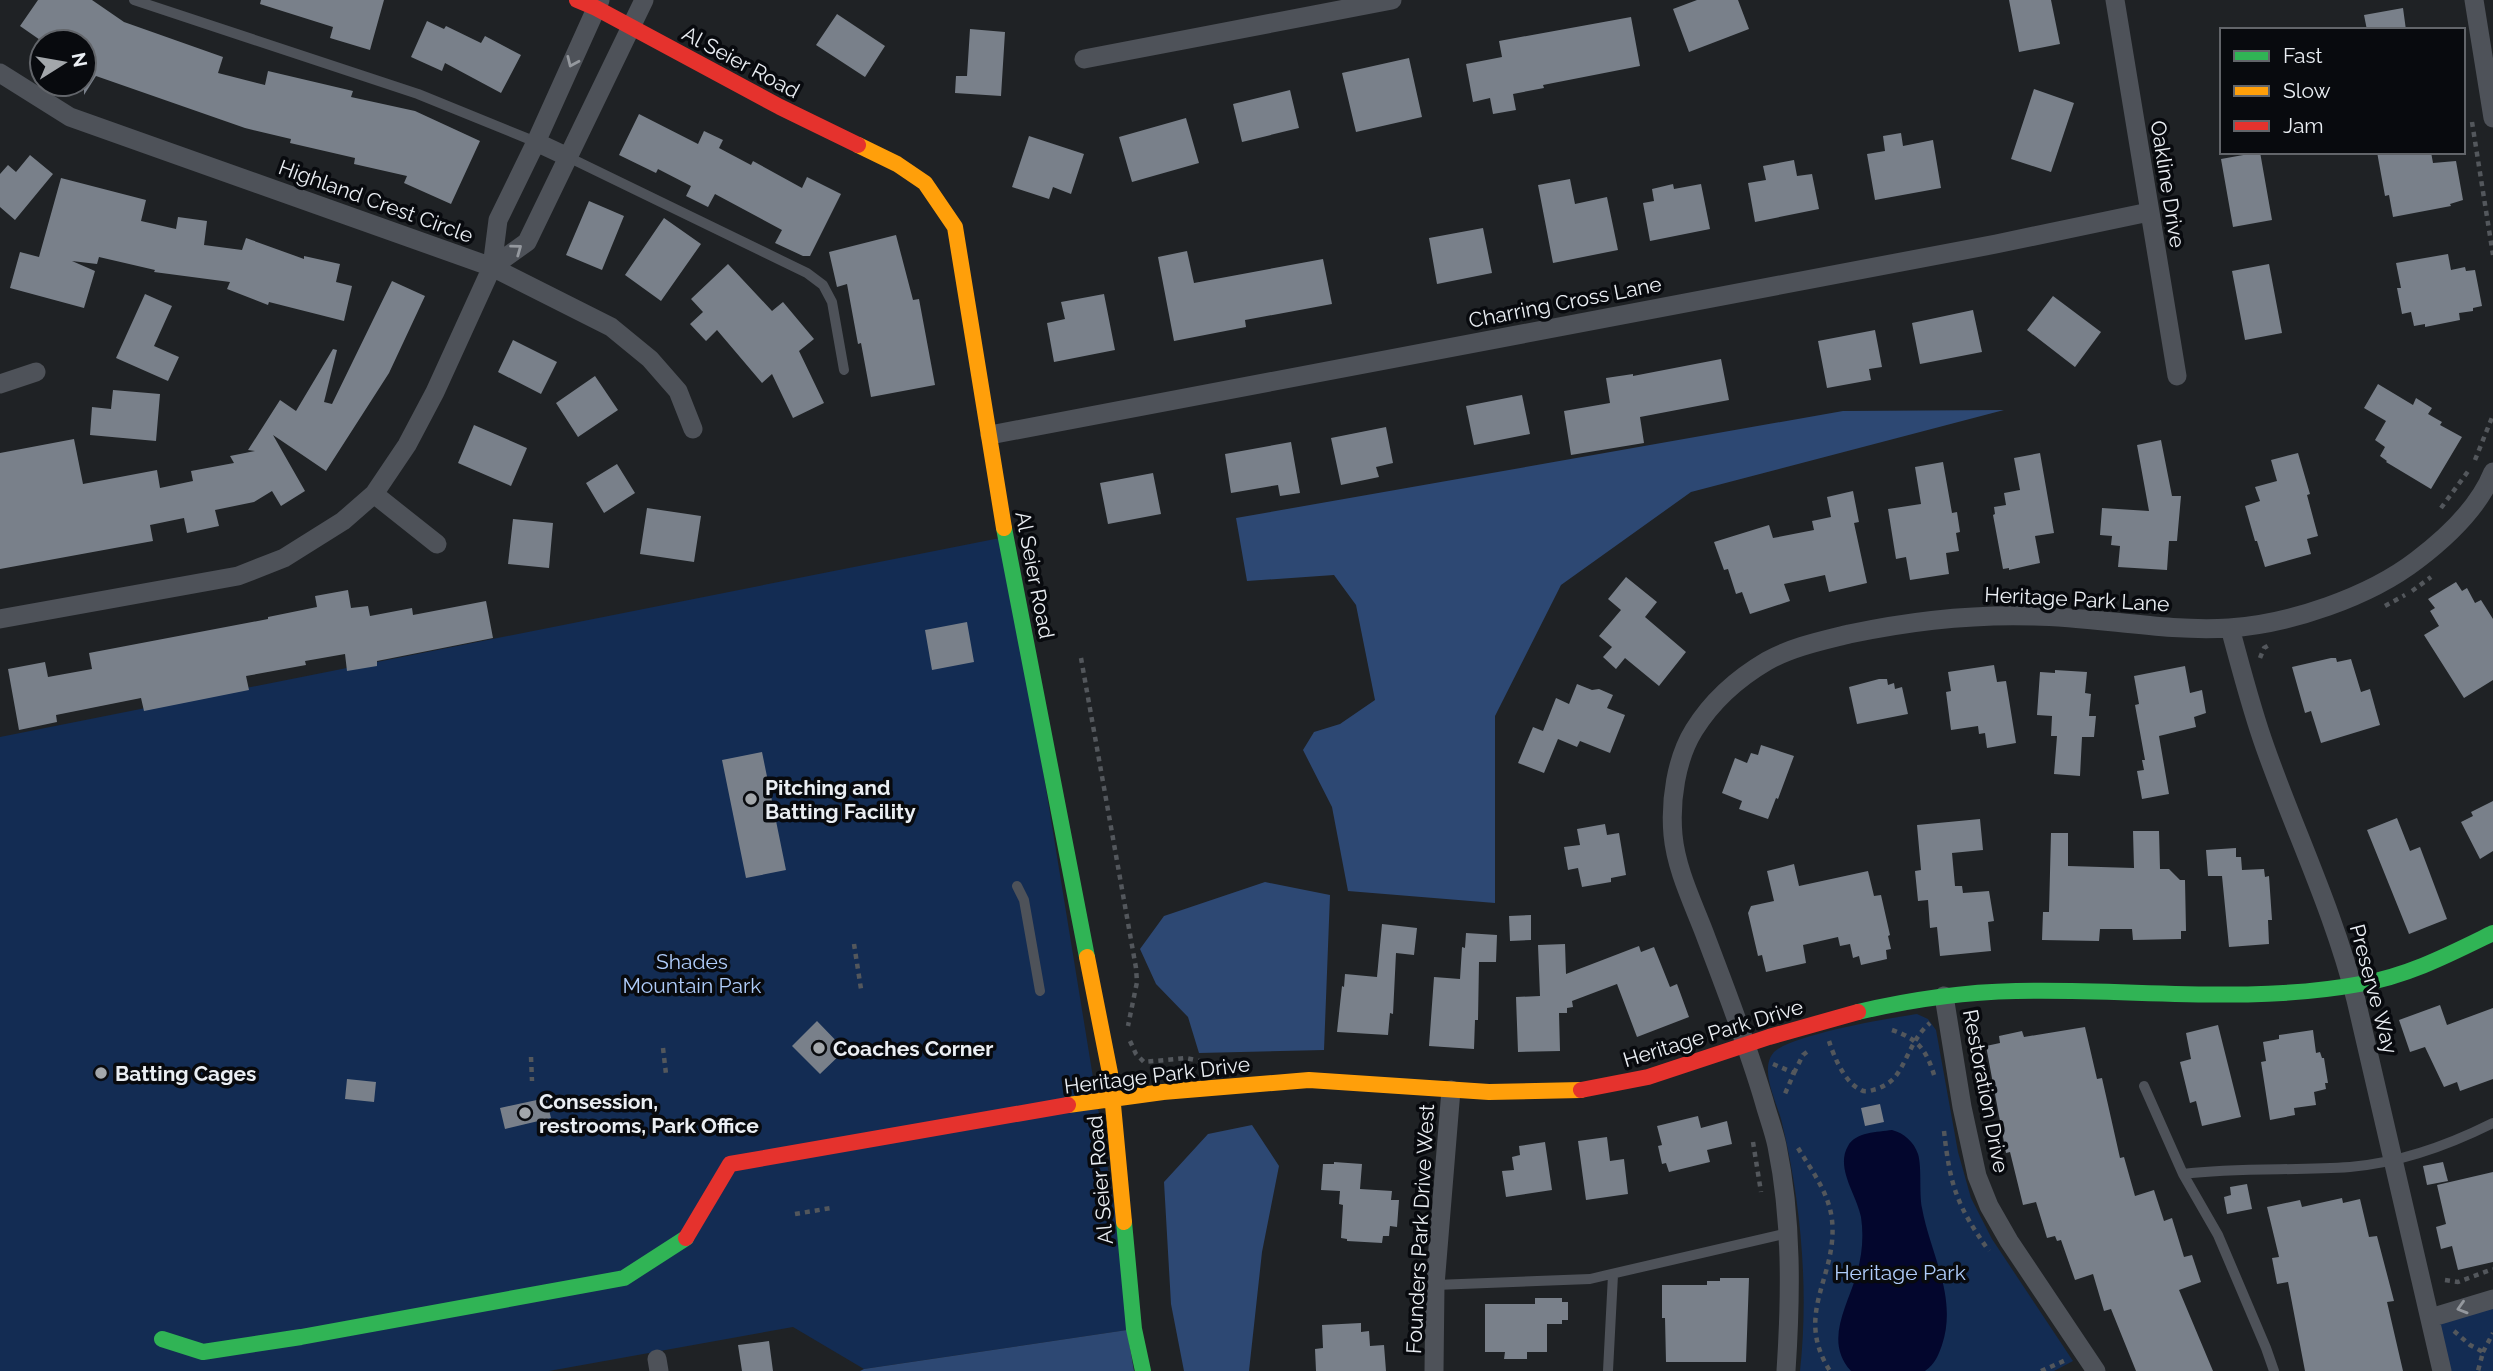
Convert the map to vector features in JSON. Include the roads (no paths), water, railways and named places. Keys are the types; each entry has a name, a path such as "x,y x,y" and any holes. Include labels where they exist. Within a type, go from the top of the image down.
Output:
{"street":[{"name":"Al Seier Road","path":"577,0 598,4 631,27 780,107 897,164 925,183 956,227 1005,537 1114,1098 1134,1329 1143,1371"},
{"path":"492,267 527,242 644,0"},
{"path":"1084,59 1392,0"},
{"name":"Oakline Drive","path":"2115,0 2177,376"},
{"path":"2474,0 2493,118"},
{"path":"0,619 238,576 284,558 314,541 343,521 374,494 407,445 435,392 492,267 498,220 598,4"},
{"name":"Highland Crest Circle","path":"0,73 70,117 492,267 611,327 650,359 678,391 694,429"},
{"path":"536,142 568,157"},
{"name":"Charring Cross Lane","path":"990,435 1982,247 2149,212"},
{"path":"0,384 36,372"},
{"name":"Heritage Park Lane","path":"1786,1371 1789,1233 1777,1144 1747,1045 1681,871 1673,838 1674,794 1681,761 1693,732 1717,700 1742,677 1770,659 1809,643 1917,621 2036,616 2230,628 2271,621 2332,605 2367,592 2400,573 2437,545 2464,515 2489,482 2493,472"},
{"path":"374,494 437,544"},
{"name":"Preserve Way","path":"2230,628 2265,749 2314,870 2353,986 2442,1371"},
{"name":"Heritage Park Drive","path":"162,1339 203,1352 301,1337 624,1278 685,1240 730,1164 1114,1098 1196,1087 1315,1080 1537,1093 1589,1089 1623,1084 1674,1071 1809,1025 1871,1008 1944,996 2028,990 2233,997 2298,993 2353,986 2395,975 2443,959 2493,933"},
{"name":"Restoration Drive","path":"1944,996 1972,1153 1977,1176 1989,1206 2009,1241 2096,1371"},
{"name":"Founders Park Drive West","path":"1434,1371 1435,1285 1451,1090"},
{"path":"2430,1318 2493,1299"}],"lane":[{"path":"134,0 418,94 536,142"},
{"path":"568,157 807,273 823,285 832,302 844,370"},
{"path":"1017,886 1024,900 1040,991"},
{"path":"2144,1086 2183,1174 2218,1235 2274,1371"},
{"path":"2183,1174 2222,1169 2350,1167 2393,1160 2465,1137 2493,1123"},
{"path":"1435,1285 1551,1282 1613,1275 1742,1242 1789,1233"},
{"path":"1608,1371 1613,1275"}],"place":[{"name":"Pitching and Batting Facility","path":"751,799"},
{"name":"Coaches Corner","path":"819,1048"},
{"name":"Batting Cages","path":"101,1073"},
{"name":"Consession, restrooms, Park Office","path":"525,1113"}],"park label":[{"name":"Shades Mountain Park","path":"692,973"},
{"name":"Heritage Park","path":"1900,1272"}]}
